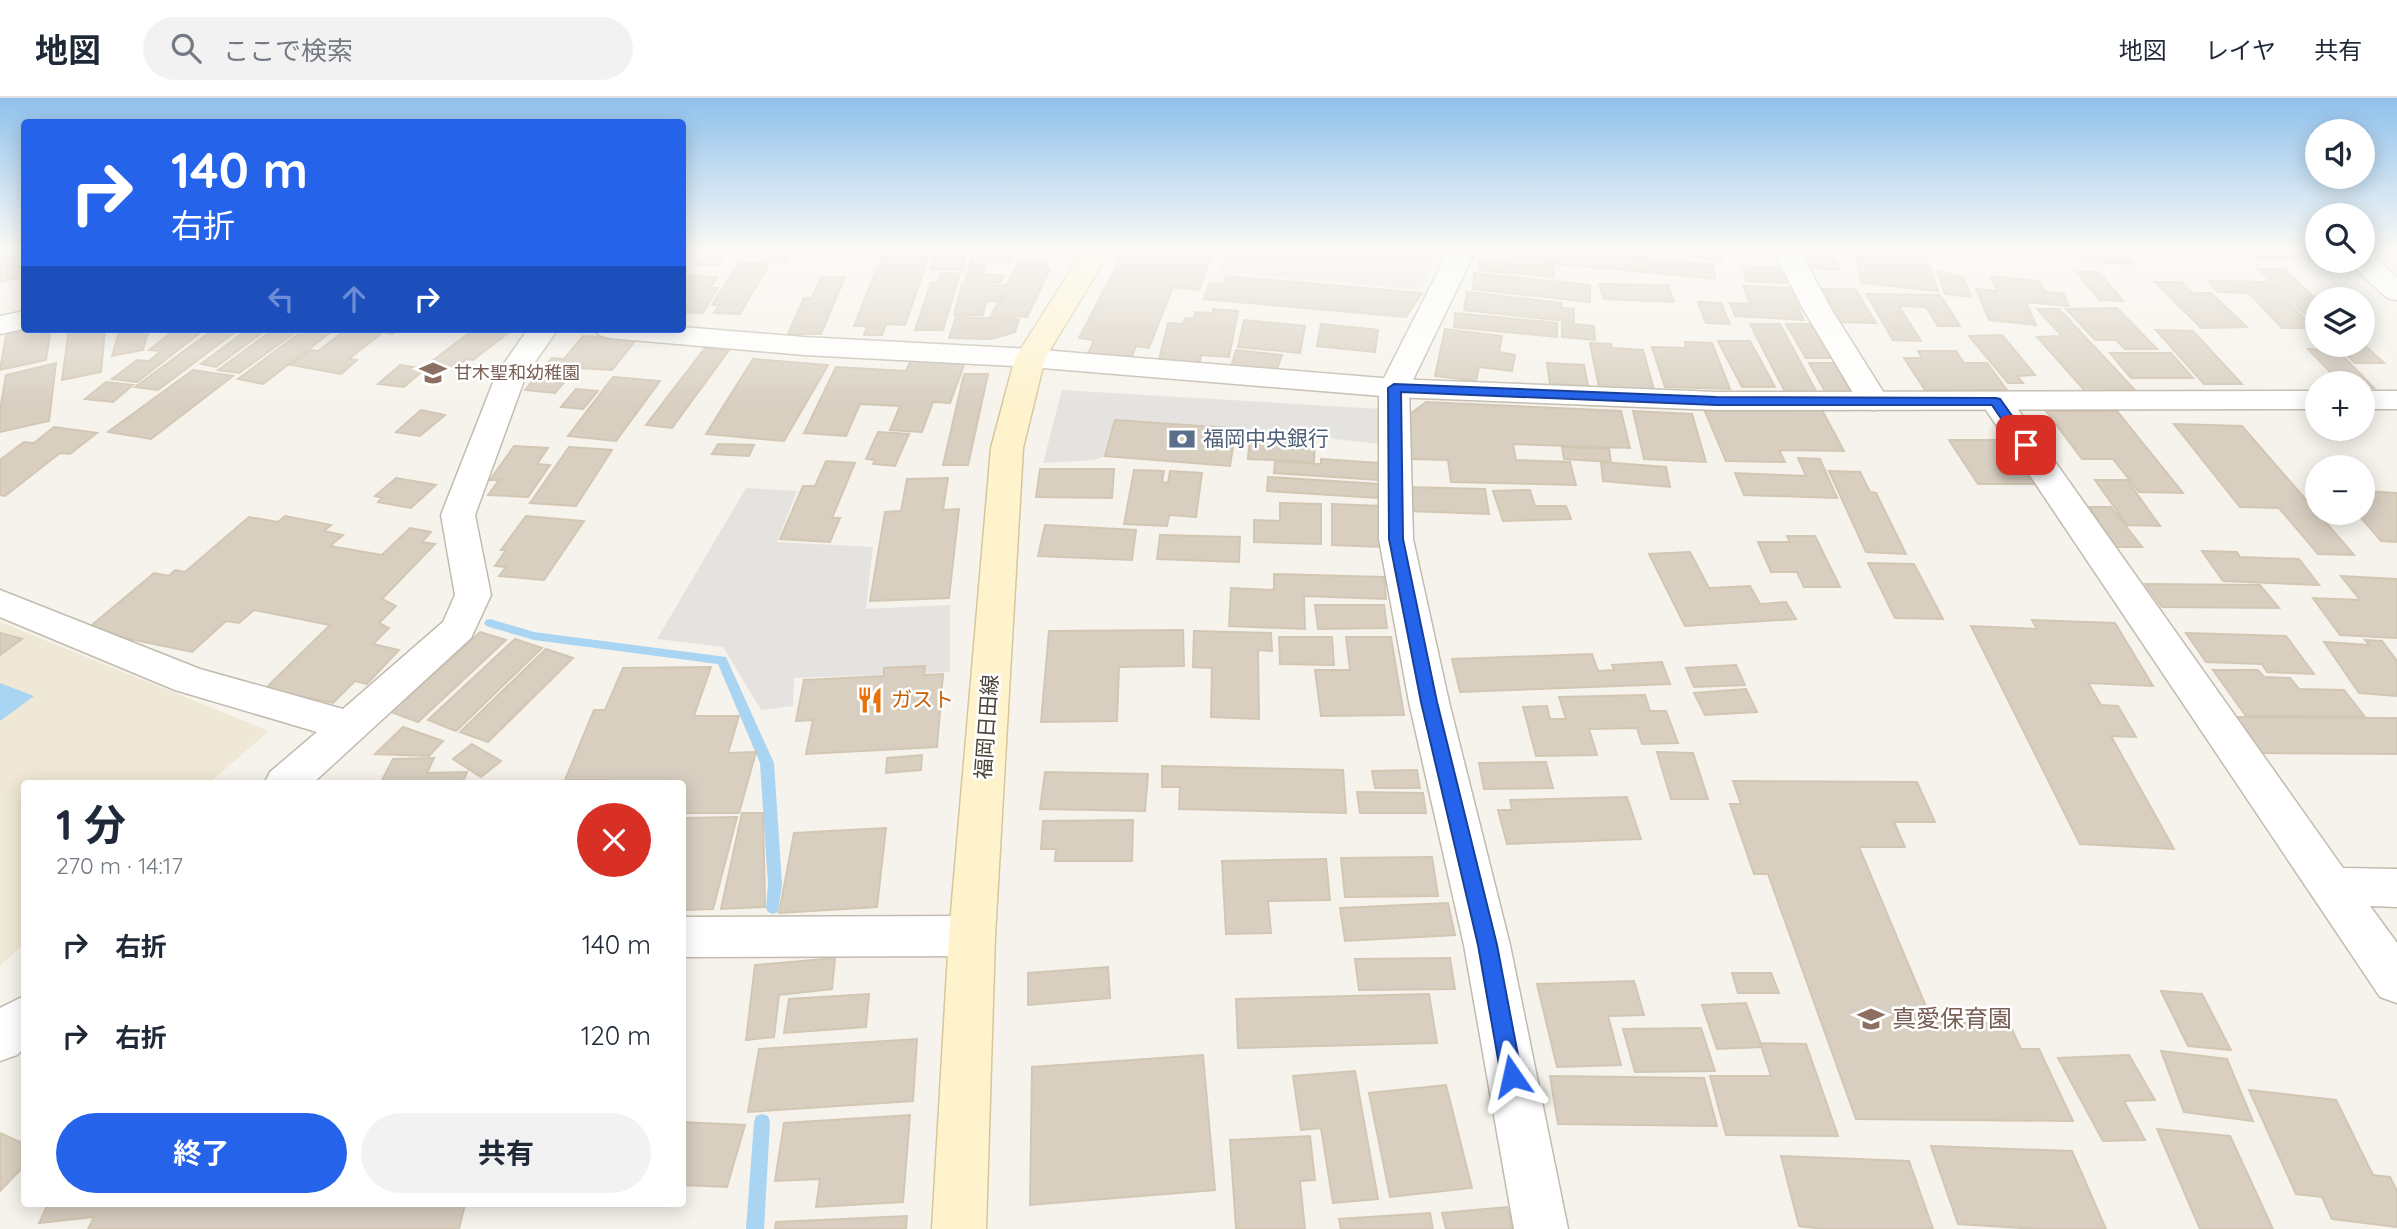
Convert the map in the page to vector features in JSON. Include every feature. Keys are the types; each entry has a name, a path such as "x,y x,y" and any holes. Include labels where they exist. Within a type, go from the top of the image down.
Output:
{"main road":[{"name":"福岡日田線","path":"959,1229 972,936 1007,448 1030,358 1066,301"}],"street":[{"path":"1438,301 1394,388 1396,539 1429,702 1487,945 1541,1229"},
{"path":"1813,301 1873,401"},
{"path":"0,325 21,321"},
{"path":"289,780 458,629 473,595 458,515 511,375 539,333"},
{"path":"655,333 804,346 1030,358 1394,388 1716,401 2305,400"},
{"path":"2375,400 2397,400"},
{"path":"1996,401 2397,982"},
{"path":"0,604 189,680 349,726"},
{"path":"2329,886 2397,888"},
{"path":"686,937 972,936"},
{"path":"0,1039 21,1021"}],"shaded area":[{"path":"1062,390 1380,409 1381,444 1242,429 1115,420 1105,456 1094,460 1043,463"},
{"path":"746,488 797,491 777,542 873,547 866,609 950,605 950,672 794,678 793,706 761,710 723,647 657,639"},
{"path":"0,622 269,731 213,780 21,780 21,947 0,966"}],"water":[{"path":"0,683 34,696 0,721"}],"building":[{"path":"686,301 710,301 703,313 686,312"},
{"path":"715,301 748,301 740,314 714,313 719,305 712,305"},
{"path":"803,301 835,301 821,334 788,334"},
{"path":"864,301 913,301 905,325 886,324 882,335 864,335 867,326 854,326"},
{"path":"925,301 952,301 943,330 915,330"},
{"path":"958,301 1001,301 986,301 983,315 954,315"},
{"path":"999,301 1035,301 1027,317 1015,316 1013,320 990,318"},
{"path":"1098,301 1168,301 1149,348 1136,346 1131,359 1088,354 1094,340 1079,338"},
{"path":"1224,301 1417,301 1406,317"},
{"path":"1466,301 1543,301 1562,303 1562,308 1574,309 1574,322 1464,310"},
{"path":"1749,301 1796,301 1804,320 1735,316 1730,303 1750,304"},
{"path":"1822,301 1862,301 1876,323 1835,322"},
{"path":"1870,301 1944,301 1960,326 1938,326 1926,307 1899,306 1921,341 1893,340"},
{"path":"1981,301 2067,301 2069,306 2026,302 2036,325 1989,320"},
{"path":"2174,301 2219,301 2247,327 2201,328"},
{"path":"2256,301 2287,301 2305,319 2305,328 2282,328"},
{"path":"2291,301 2305,301 2305,314"},
{"path":"1698,302 1721,303 1730,324 1706,323"},
{"path":"2117,308 2157,349 2125,349 2116,340 2095,340 2066,309"},
{"path":"1213,309 1238,311 1229,357 1201,355 1199,367 1158,364 1168,323 1183,324 1185,318 1194,319 1195,312 1213,313"},
{"path":"2037,309 2059,309 2135,390 2086,392 2037,337 2062,336"},
{"path":"1455,313 1557,323 1557,337 1454,327"},
{"path":"956,317 1019,319 1015,332 992,339 949,338"},
{"path":"1244,320 1305,326 1300,353 1238,347"},
{"path":"1562,323 1594,326 1595,340 1562,337"},
{"path":"1321,324 1378,330 1375,352 1317,346"},
{"path":"1750,324 1780,324 1817,393 1785,392"},
{"path":"1786,324 1812,324 1833,358 1806,358"},
{"path":"21,328 21,333 50,333 46,360 0,370 7,330"},
{"path":"1445,329 1502,336 1499,352 1515,355 1512,371 1479,367 1476,381 1435,376"},
{"path":"2156,330 2193,331 2242,384 2204,384"},
{"path":"68,333 105,333 101,372 62,380"},
{"path":"119,333 148,333 143,350 112,356"},
{"path":"171,333 200,333 137,382 112,379 137,360 149,361 161,351 149,350"},
{"path":"209,333 234,333 158,390 135,387"},
{"path":"243,333 262,333 216,367 201,364"},
{"path":"269,333 294,333 239,373 218,370"},
{"path":"300,333 330,333 263,384 238,379"},
{"path":"342,333 382,333 349,359 357,360 341,374 291,365 311,350 318,351"},
{"path":"469,333 508,333 473,360 467,359 451,370 427,365"},
{"path":"2002,335 2035,375 2017,376 2023,383 2008,383 1969,336"},
{"path":"583,336 636,340 612,370 576,368 555,393 525,390 552,358 564,359"},
{"path":"1718,341 1750,341 1775,387 1742,387"},
{"path":"1685,342 1712,343 1730,389 1665,387 1652,347 1686,348"},
{"path":"1590,343 1643,350 1654,390 1599,387"},
{"path":"705,348 729,350 672,428 646,425"},
{"path":"1236,350 1282,355 1276,372 1231,367"},
{"path":"1918,351 1956,351 1964,363 1987,363 2007,390 1925,390 1904,358 1922,358"},
{"path":"2110,353 2171,353 2193,378 2131,378"},
{"path":"2375,355 2384,363 2355,363 2349,357 2375,357"},
{"path":"2316,357 2344,357 2357,371 2329,371"},
{"path":"753,359 828,365 784,441 706,434"},
{"path":"911,360 965,362 950,403 933,402 922,432 890,430 900,406 860,404 846,436 804,433 836,367 906,371"},
{"path":"56,363 49,421 0,432 0,410 6,375"},
{"path":"1547,363 1584,365 1588,386 1550,384"},
{"path":"1809,363 1835,363 1852,393 1826,393"},
{"path":"400,365 425,369 404,387 378,384"},
{"path":"193,370 233,376 151,439 108,432"},
{"path":"964,374 988,374 968,465 943,465"},
{"path":"613,377 660,381 616,441 568,436"},
{"path":"106,382 133,385 113,402 85,399"},
{"path":"576,389 598,391 583,409 561,407"},
{"path":"1426,402 1621,411 1630,448 1513,444 1516,460 1570,462 1576,485 1451,482 1448,460 1411,459 1406,417"},
{"path":"1704,409 1822,410 1844,451 1779,450 1785,462 1726,461"},
{"path":"421,410 445,415 420,436 396,432"},
{"path":"1633,411 1692,414 1706,462 1644,459"},
{"path":"2046,411 2117,411 2183,493 2139,492 2113,459 2082,459"},
{"path":"1115,420 1242,429 1240,441 1234,441 1230,466 1105,456"},
{"path":"2174,424 2242,426 2305,499 2305,525 2328,525 2354,555 2318,554 2279,508 2240,507"},
{"path":"54,427 97,433 70,454 60,453 5,496 0,495 0,460 24,442 34,443"},
{"path":"878,432 909,434 895,466 873,464 875,460 866,459"},
{"path":"1250,436 1315,439 1314,462 1248,459"},
{"path":"1949,440 2014,440 2046,484 1978,484"},
{"path":"718,444 754,445 749,456 712,454"},
{"path":"514,446 548,448 537,464 550,465 528,497 488,495 499,480 490,480"},
{"path":"569,447 612,450 576,506 530,503"},
{"path":"1562,447 1609,449 1611,462 1564,459"},
{"path":"1798,458 1820,459 1837,498 1744,495 1735,473 1806,476"},
{"path":"1321,459 1379,463 1379,480 1274,473 1275,461 1321,464"},
{"path":"826,461 855,463 832,518 840,518 830,542 780,539 803,486 815,486"},
{"path":"1601,462 1666,467 1670,487 1603,481"},
{"path":"1040,469 1114,469 1112,498 1036,497"},
{"path":"1134,470 1164,471 1162,482 1168,483 1170,471 1202,473 1196,517 1169,515 1167,526 1124,524"},
{"path":"1829,471 1860,472 1870,492 1876,493 1906,554 1866,552"},
{"path":"1268,477 1379,484 1378,498 1267,491"},
{"path":"396,478 436,485 411,508 378,502 382,498 375,496"},
{"path":"948,478 943,510 959,509 949,598 870,601 885,512 901,511 907,479"},
{"path":"2095,480 2127,480 2160,526 2127,525"},
{"path":"1406,487 1485,489 1489,514 1408,511"},
{"path":"1530,490 1535,506 1566,506 1571,519 1503,521 1493,491"},
{"path":"2375,492 2397,493 2397,542 2381,541 2367,525 2375,525"},
{"path":"1280,503 1321,504 1321,544 1254,542 1254,520 1280,521"},
{"path":"1332,504 1382,506 1383,547 1332,545"},
{"path":"2089,507 2111,507 2142,547 2106,547 2086,521 2099,521"},
{"path":"285,516 331,525 324,531 343,535 330,546 382,555 410,528 431,532 422,542 435,544 382,599 396,606 379,623 389,628 373,644 399,650 367,684 355,681 333,703 265,689 330,625 254,610 239,623 226,621 192,652 86,630 154,573 169,576 175,570 185,572 249,517 278,522"},
{"path":"526,516 584,521 544,580 499,576 506,567 495,566 506,550 501,550"},
{"path":"1045,525 1136,530 1132,560 1038,556"},
{"path":"1160,535 1240,537 1239,562 1157,559"},
{"path":"1787,536 1815,536 1840,587 1804,587 1797,572 1771,572 1758,542 1790,542"},
{"path":"2202,551 2237,552 2240,557 2299,559 2319,585 2223,581"},
{"path":"1690,552 1709,588 1750,586 1760,604 1786,602 1796,619 1685,626 1649,554"},
{"path":"1868,563 1914,564 1943,619 1895,618"},
{"path":"1274,574 1384,577 1386,599 1304,596 1305,629 1229,626 1231,588 1274,590"},
{"path":"2341,576 2397,579 2397,638 2340,635 2313,598 2360,600"},
{"path":"2145,584 2260,585 2279,608 2162,607"},
{"path":"1315,605 1384,605 1387,628 1318,629"},
{"path":"2032,620 2115,623 2153,686 2088,683 2101,705 2118,706 2136,737 2111,736 2174,849 2080,844 1971,626 2037,629"},
{"path":"1183,630 1184,666 1119,667 1117,721 1041,722 1049,631"},
{"path":"1194,631 1271,633 1272,651 1258,650 1259,719 1211,717 1212,668 1193,667"},
{"path":"480,632 506,640 418,722 391,712"},
{"path":"0,633 22,639 0,655"},
{"path":"2186,633 2286,636 2314,674 2267,672 2262,664 2206,662"},
{"path":"1279,637 1332,637 1334,665 1280,664"},
{"path":"1346,637 1391,637 1404,715 1321,716 1315,670 1350,670"},
{"path":"515,639 542,648 456,731 428,720"},
{"path":"2365,640 2382,641 2397,661 2397,696 2359,693 2324,642 2369,645"},
{"path":"546,649 573,658 488,742 460,732"},
{"path":"1592,654 1598,671 1614,670 1612,665 1662,662 1670,684 1460,692 1452,659"},
{"path":"1736,665 1745,685 1694,687 1686,668"},
{"name":"ガスト","path":"925,666 924,675 943,674 937,747 806,754 813,720 796,721 804,680 884,676 884,668"},
{"path":"711,667 694,716 739,716 728,753 756,752 739,813 686,813 686,780 565,780 594,710 605,710 623,668"},
{"path":"2213,670 2258,670 2264,677 2290,678 2299,689 2344,690 2365,717 2246,716"},
{"path":"1746,689 1757,712 1705,715 1694,693"},
{"path":"1645,695 1650,711 1666,711 1678,743 1642,744 1637,728 1589,729 1597,755 1536,756 1523,707 1547,706 1550,719 1566,719 1559,697"},
{"path":"2234,717 2397,718 2397,754 2260,753"},
{"path":"403,727 443,741 429,756 375,754"},
{"path":"472,744 501,761 481,777 453,759"},
{"path":"1657,752 1693,753 1708,799 1671,799"},
{"path":"922,755 921,770 886,773 887,758"},
{"path":"434,758 427,773 467,772 464,780 382,780 393,759"},
{"path":"1546,762 1553,788 1484,789 1479,763"},
{"path":"1162,766 1343,770 1346,813 1179,809 1180,787 1162,787"},
{"path":"1417,770 1420,788 1375,788 1372,771"},
{"path":"1045,772 1148,774 1145,811 1040,809"},
{"path":"1733,781 1917,782 1935,822 1894,822 1905,847 1859,847 1933,1023 2009,1023 2021,1049 2039,1049 2073,1121 1856,1119 1768,874 1754,874 1730,804 1741,804"},
{"path":"1357,792 1423,793 1426,813 1360,813"},
{"path":"1627,797 1641,839 1507,844 1498,810 1512,810 1510,800"},
{"path":"742,813 763,813 765,907 721,909"},
{"path":"737,817 713,909 686,910 686,818"},
{"path":"1133,820 1132,861 1055,861 1056,849 1041,849 1043,821"},
{"path":"886,828 877,907 779,913 794,833"},
{"path":"1432,857 1438,896 1345,897 1341,858"},
{"path":"1326,859 1330,900 1268,901 1271,933 1226,934 1222,861"},
{"path":"1448,903 1455,935 1345,941 1340,908"},
{"path":"835,958 832,989 779,995 774,1037 746,1040 755,965"},
{"path":"1450,958 1455,989 1359,990 1355,959"},
{"path":"1108,967 1110,998 1028,1005 1028,973"},
{"path":"1732,973 1771,973 1779,993 1738,993"},
{"path":"1634,981 1644,1015 1608,1016 1621,1065 1557,1067 1537,984"},
{"path":"2161,991 2202,994 2231,1050 2188,1046"},
{"path":"869,994 866,1027 784,1033 789,999"},
{"path":"1429,994 1437,1043 1238,1048 1236,999"},
{"path":"1746,1003 1762,1047 1717,1049 1702,1005"},
{"path":"1701,1028 1715,1071 1635,1072 1623,1029"},
{"path":"917,1039 913,1101 748,1112 759,1049"},
{"path":"1760,1043 1806,1044 1838,1136 1726,1135 1710,1076 1771,1076"},
{"path":"2161,1051 2227,1059 2253,1121 2184,1112"},
{"path":"1203,1055 1215,1190 1030,1205 1032,1067"},
{"path":"2129,1055 2155,1100 2124,1101 2145,1140 2103,1141 2058,1058"},
{"path":"1355,1071 1378,1199 1333,1203 1321,1128 1301,1130 1293,1076"},
{"path":"1550,1076 1704,1078 1717,1126 1558,1124"},
{"path":"1446,1085 1472,1188 1390,1197 1369,1093"},
{"path":"2249,1090 2336,1100 2373,1175 2390,1177 2397,1191 2397,1227 2332,1219 2322,1197 2296,1194"},
{"path":"910,1115 903,1202 816,1207 820,1179 775,1181 784,1123"},
{"path":"686,1122 745,1125 727,1187 686,1185"},
{"path":"2157,1129 2230,1136 2273,1229 2200,1229"},
{"path":"0,1133 21,1143 21,1169 0,1191"},
{"path":"1310,1136 1315,1180 1300,1181 1305,1229 1236,1229 1230,1140"},
{"path":"1931,1146 2072,1151 2106,1229 2037,1229 1958,1224"},
{"path":"1781,1156 1909,1161 1933,1229 1823,1229 1799,1226"},
{"path":"47,1207 464,1207 459,1229 88,1229 94,1217 39,1223"},
{"path":"1507,1207 1513,1229 1446,1229 1442,1213"},
{"path":"1430,1213 1433,1229 1341,1229 1339,1219"},
{"path":"907,1216 906,1229 775,1229 776,1222"}],"waterway":[{"path":"490,623 534,636 722,660 767,763 775,884 773,908"},
{"path":"755,1229 762,1122"}],"place":[{"name":"甘木聖和幼稚園","path":"433,373"},
{"name":"福岡中央銀行","path":"1182,439"},
{"name":"ガスト","path":"870,700"},
{"name":"真愛保育園","path":"1871,1019"}],"route":[{"path":"1512,1076 1487,945 1429,702 1396,539 1394,388 1716,401 1996,401 2026,445"}]}
